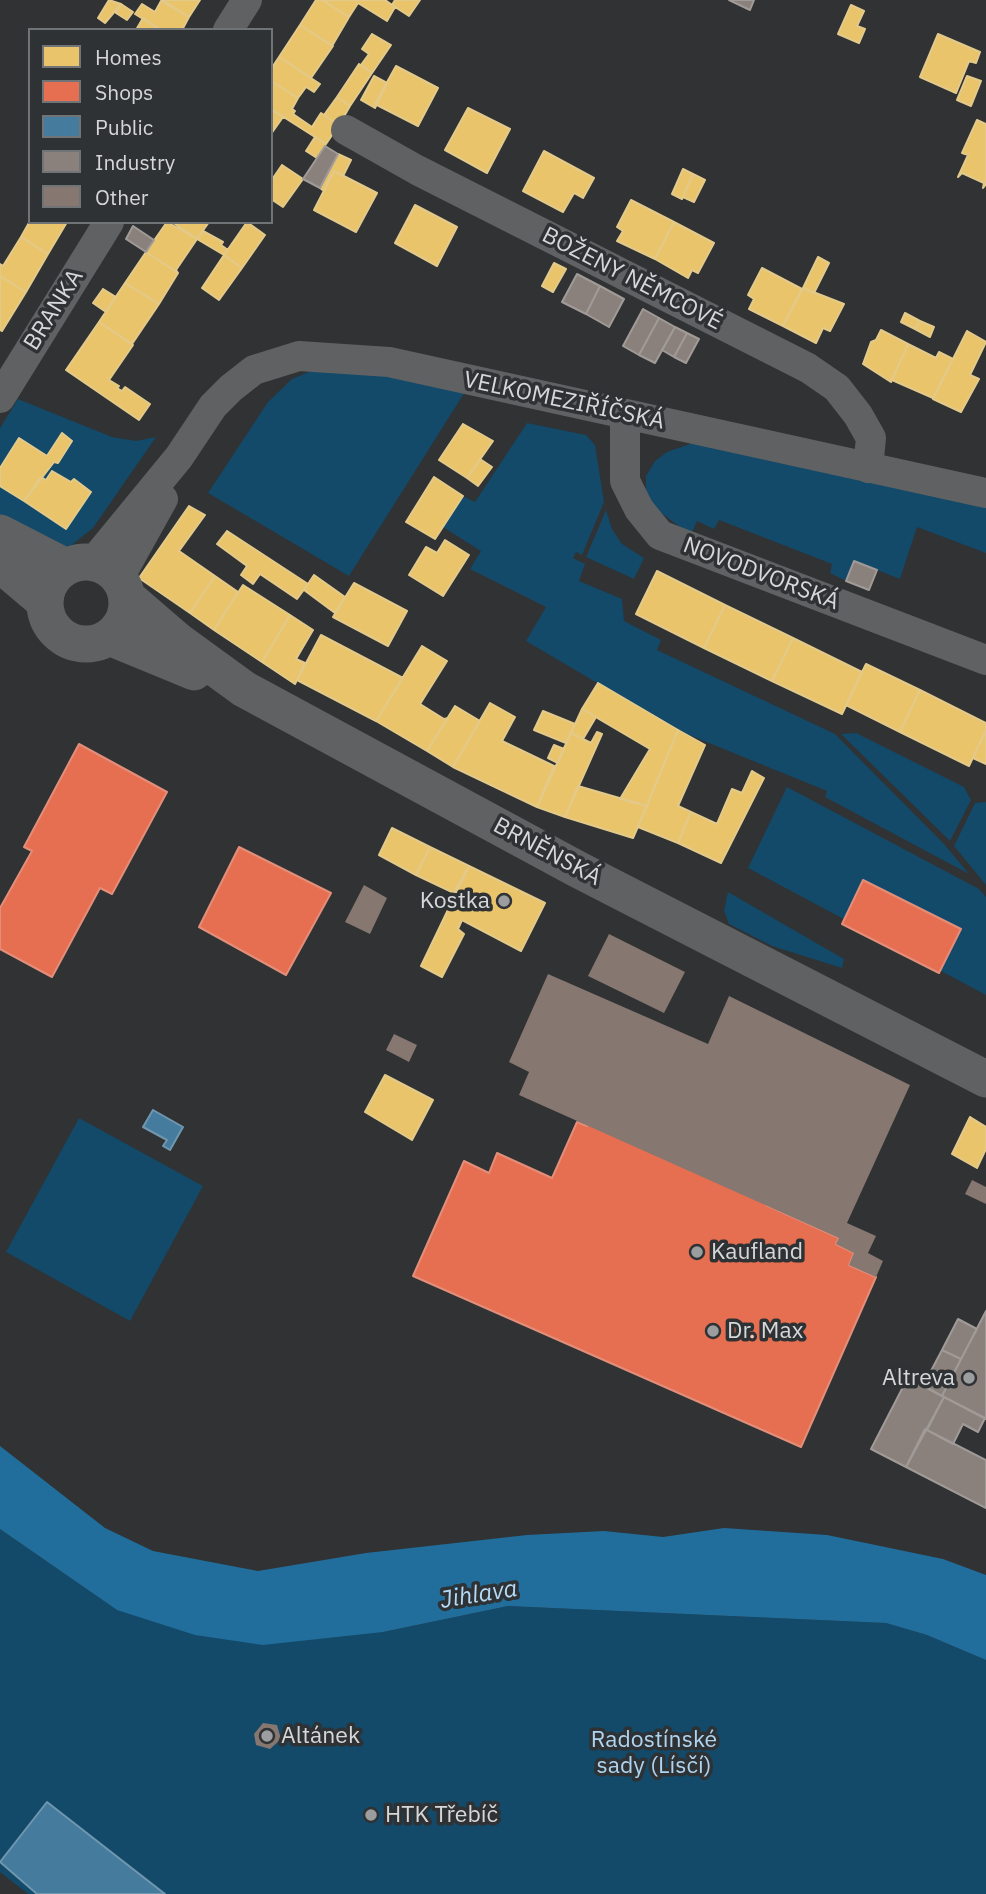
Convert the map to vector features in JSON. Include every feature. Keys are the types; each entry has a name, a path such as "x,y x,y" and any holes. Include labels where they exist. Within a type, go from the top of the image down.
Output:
{"street":[{"path":"229,28 247,0"},
{"name":"BOŽENY NĚMCOVÉ","path":"346,130 417,170 808,368 837,388 858,415 871,438 868,468"},
{"name":"BRANKA","path":"0,398 108,224"},
{"name":"VELKOMEZIŘÍČSKÁ","path":"101,576 165,495 180,457 213,405 254,370 299,356 388,362 986,493"},
{"name":"NOVODVORSKÁ","path":"625,414 625,481 639,509 660,535 986,660"},
{"name":"BRNĚNSKÁ","path":"0,533 101,576 178,641 244,689 578,869 986,1079"},
{"path":"0,564 45,602"},
{"path":"109,637 124,618 101,576 50,583 45,602 50,623 70,641 83,644 109,637 159,655 225,687 244,689"}],"green space":[{"path":"326,365 468,387 349,576 208,493 268,402 292,379"},
{"path":"18,399 112,437 136,441 156,437 93,528 68,548 0,521 0,428"},
{"path":"527,423 586,435 595,445 604,502 582,555 576,552 573,558 585,564 579,581 622,599 624,621 661,640 657,650 835,734 945,845 969,874 825,797 827,791 677,730 526,641 546,607 470,569 481,551 443,527 463,496 475,502"},
{"path":"710,437 986,508 986,553 917,527 900,579 854,561 846,581 830,573 832,564 719,520 714,529 697,521 691,535 653,507 646,491 646,476 655,461 667,452"},
{"path":"606,510 612,529 622,544 644,558 634,579 586,557"},
{"path":"856,733 964,787 971,800 950,841 841,734"},
{"path":"787,787 979,889 986,897 986,995 748,868"},
{"path":"986,802 986,885 954,846 975,803"},
{"path":"728,892 844,959 842,968 772,946 729,924 724,911"},
{"path":"79,1118 203,1186 130,1321 6,1252"},
{"name":"Radostínské sady (Lísčí)","path":"0,1529 117,1610 383,1632 508,1606 886,1623 927,1635 986,1660 986,1894 28,1894 0,1872"}],"water":[{"name":"Jihlava","path":"0,1446 105,1528 153,1551 258,1571 366,1553 527,1535 604,1531 663,1537 724,1528 827,1535 943,1559 986,1575 986,1660 927,1635 886,1623 508,1606 383,1632 263,1645 195,1635 117,1610 0,1529"}],"building: Homes":[{"path":"109,0 121,4 105,23 98,18"},
{"path":"162,0 200,0 189,17"},
{"path":"316,0 322,0 349,17 332,46 300,25"},
{"path":"322,0 385,0 395,7 387,21 358,3 349,17"},
{"path":"395,0 420,0 409,16 392,5"},
{"path":"161,1 189,17 183,28 158,28 135,14 142,4 155,12"},
{"path":"121,4 133,12 127,20 116,13"},
{"path":"851,5 864,11 857,26 865,29 859,43 838,34"},
{"path":"143,18 158,28 137,28"},
{"path":"300,25 333,46 311,78 279,57"},
{"path":"372,34 391,45 372,73 361,65 369,54 362,49"},
{"path":"938,34 980,52 976,63 969,61 956,93 920,77"},
{"path":"279,57 320,84 314,92 306,87 298,98 273,82 273,66"},
{"path":"359,64 372,73 350,106 337,97"},
{"path":"396,66 438,88 418,126 375,104"},
{"path":"374,76 387,83 375,108 361,100"},
{"path":"967,76 981,81 971,106 957,100"},
{"path":"273,82 298,98 292,109 295,111 293,114 312,127 321,113 339,125 326,144 273,110"},
{"path":"337,97 350,106 339,125 324,115"},
{"path":"468,108 510,129 487,173 445,150"},
{"path":"273,110 283,117 273,131"},
{"path":"977,120 986,124 986,184 983,188 984,183 962,173 958,177 968,155 962,153"},
{"path":"315,137 326,144 317,158 306,151"},
{"path":"544,151 594,178 583,198 574,193 563,212 523,191"},
{"path":"338,154 351,160 343,176 334,171 324,191 320,188"},
{"path":"282,165 303,179 283,207 273,200 273,178"},
{"path":"683,169 693,174 682,199 672,194"},
{"path":"334,171 377,193 356,232 314,210"},
{"path":"693,174 705,180 694,202 683,197"},
{"path":"631,200 674,222 655,259 617,241 623,231 617,227"},
{"path":"415,205 457,227 437,266 395,243"},
{"path":"674,222 714,243 698,273 692,270 688,278 655,259"},
{"path":"28,224 66,224 48,254 21,237"},
{"path":"166,224 171,224 197,239 176,270 178,273 146,252"},
{"path":"175,224 208,224 197,239"},
{"path":"246,224 265,235 242,268 224,255"},
{"path":"203,231 223,242 221,245 228,250 224,255 197,239"},
{"path":"21,237 48,254 26,292 0,276 0,264 3,266"},
{"path":"146,252 178,273 159,304 125,283"},
{"path":"224,255 242,268 219,300 202,288"},
{"path":"818,257 829,263 814,293 803,288"},
{"path":"554,263 566,269 553,292 542,286"},
{"path":"762,268 802,289 783,326 749,309 754,299 748,295"},
{"path":"0,276 26,292 2,331 0,330"},
{"path":"125,283 159,304 132,344 99,322"},
{"path":"803,288 844,304 830,331 823,328 816,343 783,326"},
{"path":"103,289 116,297 106,312 93,303"},
{"path":"905,313 920,321 915,329 901,322"},
{"path":"920,321 934,327 930,337 915,329"},
{"path":"99,322 133,345 109,380 122,391 125,387 150,404 139,420 66,370"},
{"path":"881,330 908,344 891,382 863,364 871,342 876,340"},
{"path":"967,331 986,342 970,375 979,379 961,412 933,399"},
{"path":"908,344 936,358 939,352 953,359 933,398 892,380"},
{"path":"463,424 493,441 467,478 439,460"},
{"path":"62,433 72,441 58,463 54,462 24,501 0,486 0,468 19,438 47,456"},
{"path":"480,459 492,467 478,486 467,478"},
{"path":"52,471 71,482 74,479 91,492 66,529 24,501 41,477 46,480"},
{"path":"434,477 463,496 435,539 406,522"},
{"path":"189,506 205,515 179,551 215,576 190,613 139,578"},
{"path":"227,531 308,584 297,599 260,574 253,584 241,575 247,566 217,544"},
{"path":"445,540 469,555 443,596 409,575 426,547 437,553"},
{"path":"657,571 725,605 704,648 636,614"},
{"path":"314,575 345,597 335,613 304,590"},
{"path":"215,576 238,592 214,630 190,613"},
{"path":"354,583 407,611 388,646 333,617"},
{"path":"243,585 290,615 262,662 214,630"},
{"path":"725,605 793,638 772,681 704,648"},
{"path":"290,615 313,630 296,659 305,663 295,684 262,662"},
{"path":"321,635 403,678 376,721 297,680"},
{"path":"793,638 862,672 842,714 772,681"},
{"path":"422,646 447,661 420,704 444,719 448,718 427,751 376,721"},
{"path":"866,664 920,690 900,732 846,705"},
{"path":"598,683 678,730 647,806 620,799 650,749 582,709"},
{"path":"920,690 986,723 986,730 969,766 900,732"},
{"path":"490,703 515,717 502,741 554,766 537,807 453,767"},
{"path":"455,706 480,721 453,767 427,751"},
{"path":"582,709 596,717 583,739 571,733"},
{"path":"543,711 575,724 566,743 534,730"},
{"path":"678,730 705,745 678,806 691,812 678,843 638,827"},
{"path":"986,730 986,764 973,758"},
{"path":"597,732 602,734 565,817 537,807 571,733 591,743"},
{"path":"554,745 564,749 558,763 548,758"},
{"path":"752,771 764,778 721,863 678,843 691,812 717,824 732,789 742,793"},
{"path":"578,786 647,806 633,838 565,817"},
{"path":"392,828 430,847 416,875 379,855"},
{"path":"430,847 469,866 454,893 416,875"},
{"path":"469,866 545,903 521,951 462,920 458,929 464,934 442,977 421,966"},
{"path":"385,1075 433,1100 412,1140 365,1112"},
{"path":"970,1117 986,1127 986,1149 977,1168 952,1154"}],"building: Shops":[{"path":"79,744 167,792 112,894 100,888 52,977 0,949 0,908 32,851 24,847"},
{"path":"239,847 331,893 286,975 199,927"},
{"path":"863,880 961,929 939,973 842,924"},
{"path":"595,1109 774,1188 766,1205 839,1238 836,1244 854,1253 849,1265 876,1277 801,1447 413,1276 464,1161 489,1173 497,1153 552,1178 577,1122 587,1126"}],"building: Public":[{"path":"153,1110 183,1127 170,1150 163,1146 167,1140 143,1127"},
{"path":"47,1802 165,1894 37,1894 0,1862"}],"building: Industry":[{"path":"729,0 754,0 750,10"},
{"path":"325,146 338,154 320,188 303,179"},
{"path":"133,226 154,240 146,252 126,239"},
{"path":"577,274 600,286 586,314 562,302"},
{"path":"600,286 624,299 609,327 586,314"},
{"path":"643,309 659,318 639,355 623,346"},
{"path":"659,318 675,327 655,363 639,355"},
{"path":"675,327 687,333 674,357 662,350"},
{"path":"687,333 699,339 686,363 674,357"},
{"path":"854,561 877,570 869,590 846,581"},
{"name":"Altreva","path":"986,1311 986,1419 942,1396"},
{"path":"958,1319 977,1329 961,1359 942,1350"},
{"path":"942,1350 961,1359 942,1396 923,1386"},
{"path":"896,1370 944,1397 906,1467 871,1449 904,1385 892,1379"},
{"path":"944,1397 985,1418 978,1432 963,1424 953,1444 927,1430"},
{"path":"925,1429 986,1460 986,1508 906,1467"}],"building: Other":[{"path":"364,885 387,898 370,934 345,922"},
{"path":"609,934 685,972 664,1013 588,976"},
{"name":"Kaufland","path":"548,974 708,1044 729,996 910,1085 847,1223 876,1236 868,1253 883,1261 876,1277 849,1265 854,1253 836,1244 839,1238 519,1095 529,1072 509,1062"},
{"path":"394,1034 417,1045 409,1062 386,1050"},
{"path":"972,1180 986,1187 986,1204 965,1194"},
{"name":"Altánek","path":"263,1723 277,1725 281,1739 270,1749 256,1745 254,1734"}],"place":[{"name":"Kostka","path":"504,901"},
{"name":"Kaufland","path":"697,1252"},
{"name":"Dr. Max","path":"713,1331"},
{"name":"Altreva","path":"969,1378"},
{"name":"Altánek","path":"267,1736"},
{"name":"HTK Třebíč","path":"371,1815"}]}
